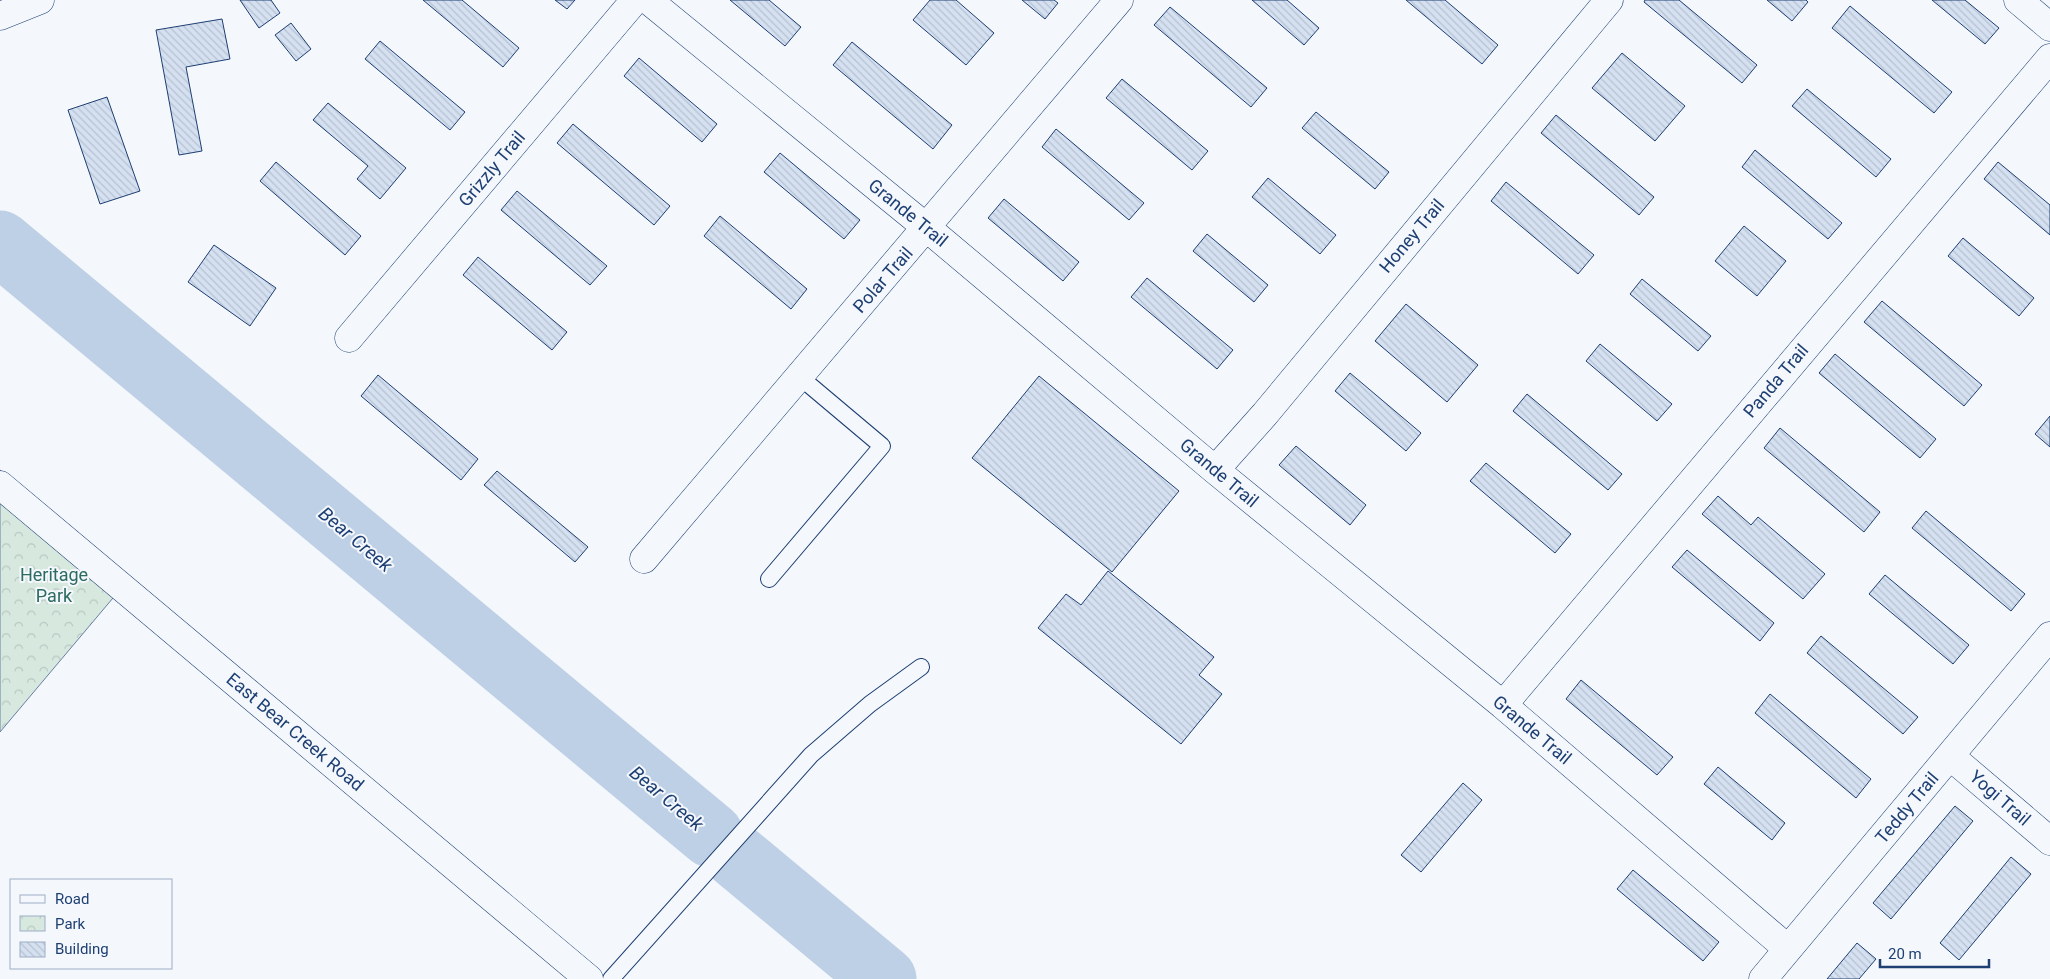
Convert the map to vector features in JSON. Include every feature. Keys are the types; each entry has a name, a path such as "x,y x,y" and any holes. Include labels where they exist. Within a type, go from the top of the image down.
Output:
{"street":[{"path":"0,16 40,0"},
{"name":"Grizzly Trail","path":"349,338 635,0"},
{"name":"Grande Trail","path":"648,0 927,228 1214,470 1503,705 1788,949"},
{"name":"Polar Trail","path":"644,559 1119,0"},
{"name":"Honey Trail","path":"1214,470 1265,414 1609,0"},
{"path":"2018,0 2050,27"},
{"name":"Panda Trail","path":"1503,705 2050,58"},
{"name":"East Bear Creek Road","path":"0,484 589,979"},
{"name":"Teddy Trail","path":"1763,979 2050,636"},
{"name":"Yogi Trail","path":"1950,756 2050,841"}],"lane":[{"path":"769,579 882,446 800,377"},
{"path":"611,979 811,755 870,704 921,667"}],"green space":[{"name":"Heritage Park","path":"0,470 129,579 0,732"}],"building":[{"path":"240,0 271,0 280,13 259,28"},
{"path":"423,0 462,0 519,48 503,67"},
{"path":"555,0 575,0 567,9"},
{"path":"730,0 769,0 801,27 785,46"},
{"path":"930,0 956,0 994,33 966,65 913,20"},
{"path":"1022,0 1054,0 1058,3 1045,19"},
{"path":"1252,0 1287,0 1319,28 1304,45"},
{"path":"1406,0 1445,0 1498,45 1482,64"},
{"path":"1645,0 1679,0 1757,65 1742,83 1644,2"},
{"path":"1767,0 1806,0 1808,2 1792,21"},
{"path":"1932,0 1965,0 1999,28 1985,44"},
{"path":"1850,6 1952,92 1934,113 1832,28"},
{"path":"1170,7 1267,88 1251,107 1154,25"},
{"path":"222,19 230,59 186,67 202,151 179,155 156,30"},
{"path":"291,23 311,49 296,61 275,35"},
{"path":"380,41 465,112 450,130 365,59"},
{"path":"852,42 952,125 933,149 833,65"},
{"path":"1622,53 1685,106 1655,141 1592,88"},
{"path":"639,58 717,124 702,142 624,76"},
{"path":"1122,79 1208,151 1192,170 1106,98"},
{"path":"1807,89 1891,159 1876,177 1792,106"},
{"path":"107,97 140,191 100,204 68,110"},
{"path":"328,103 406,168 380,199 357,179 368,166 313,120"},
{"path":"1316,112 1389,172 1375,189 1302,128"},
{"path":"1556,115 1654,197 1639,215 1541,133"},
{"path":"573,124 670,206 654,225 557,143"},
{"path":"1056,129 1144,203 1129,220 1042,147"},
{"path":"1755,150 1842,223 1828,239 1742,167"},
{"path":"780,153 860,220 844,239 764,172"},
{"path":"276,162 361,236 345,255 260,181"},
{"path":"1998,162 2050,205 2050,235 1984,179"},
{"path":"1268,178 1336,235 1320,254 1252,197"},
{"path":"1506,182 1594,255 1578,274 1491,201"},
{"path":"517,191 607,266 590,285 501,210"},
{"path":"1004,199 1079,262 1063,281 988,218"},
{"path":"720,216 807,289 791,309 704,236"},
{"path":"1744,226 1786,261 1757,296 1715,261"},
{"path":"1207,234 1268,285 1254,302 1193,251"},
{"path":"1963,238 2034,298 2019,316 1948,256"},
{"path":"214,245 276,288 250,326 188,282"},
{"path":"478,257 567,332 552,350 463,275"},
{"path":"1147,278 1233,350 1217,369 1131,297"},
{"path":"1642,279 1711,336 1698,351 1630,294"},
{"path":"1882,301 1982,385 1964,406 1864,322"},
{"path":"1406,304 1478,365 1447,402 1375,341"},
{"path":"1600,344 1672,404 1657,421 1586,361"},
{"path":"1835,354 1936,439 1920,458 1819,373"},
{"path":"1350,373 1421,433 1406,451 1335,391"},
{"path":"378,375 478,459 461,480 361,396"},
{"path":"1039,376 1179,491 1112,572 972,458"},
{"path":"1527,394 1622,474 1608,490 1513,411"},
{"path":"2050,416 2050,447 2035,434"},
{"path":"1780,428 1880,512 1864,532 1764,448"},
{"path":"1296,446 1366,505 1350,525 1279,465"},
{"path":"1486,463 1571,534 1555,553 1470,481"},
{"path":"497,471 588,547 575,562 484,485"},
{"path":"1718,496 1751,525 1758,517 1825,574 1803,599 1702,514"},
{"path":"1926,511 2025,594 2011,611 1912,528"},
{"path":"1687,550 1774,623 1760,641 1672,567"},
{"path":"1108,571 1214,657 1199,675 1222,694 1181,744 1038,628 1066,594 1081,605"},
{"path":"1885,575 1969,645 1953,664 1869,594"},
{"path":"1821,636 1918,717 1903,734 1807,653"},
{"path":"1581,680 1673,757 1657,775 1566,699"},
{"path":"1770,694 1871,779 1856,798 1755,713"},
{"path":"1718,767 1785,823 1772,840 1704,784"},
{"path":"1463,783 1482,800 1421,872 1401,855"},
{"path":"1955,806 1973,821 1891,919 1873,903"},
{"path":"2011,857 2031,874 1959,960 1940,943"},
{"path":"1633,870 1719,942 1703,961 1617,889"},
{"path":"1857,943 1876,959 1859,979 1827,979"}],"waterway":[{"name":"Bear Creek","path":"0,243 711,835"},
{"name":"Bear Creek","path":"736,856 884,979"}]}
